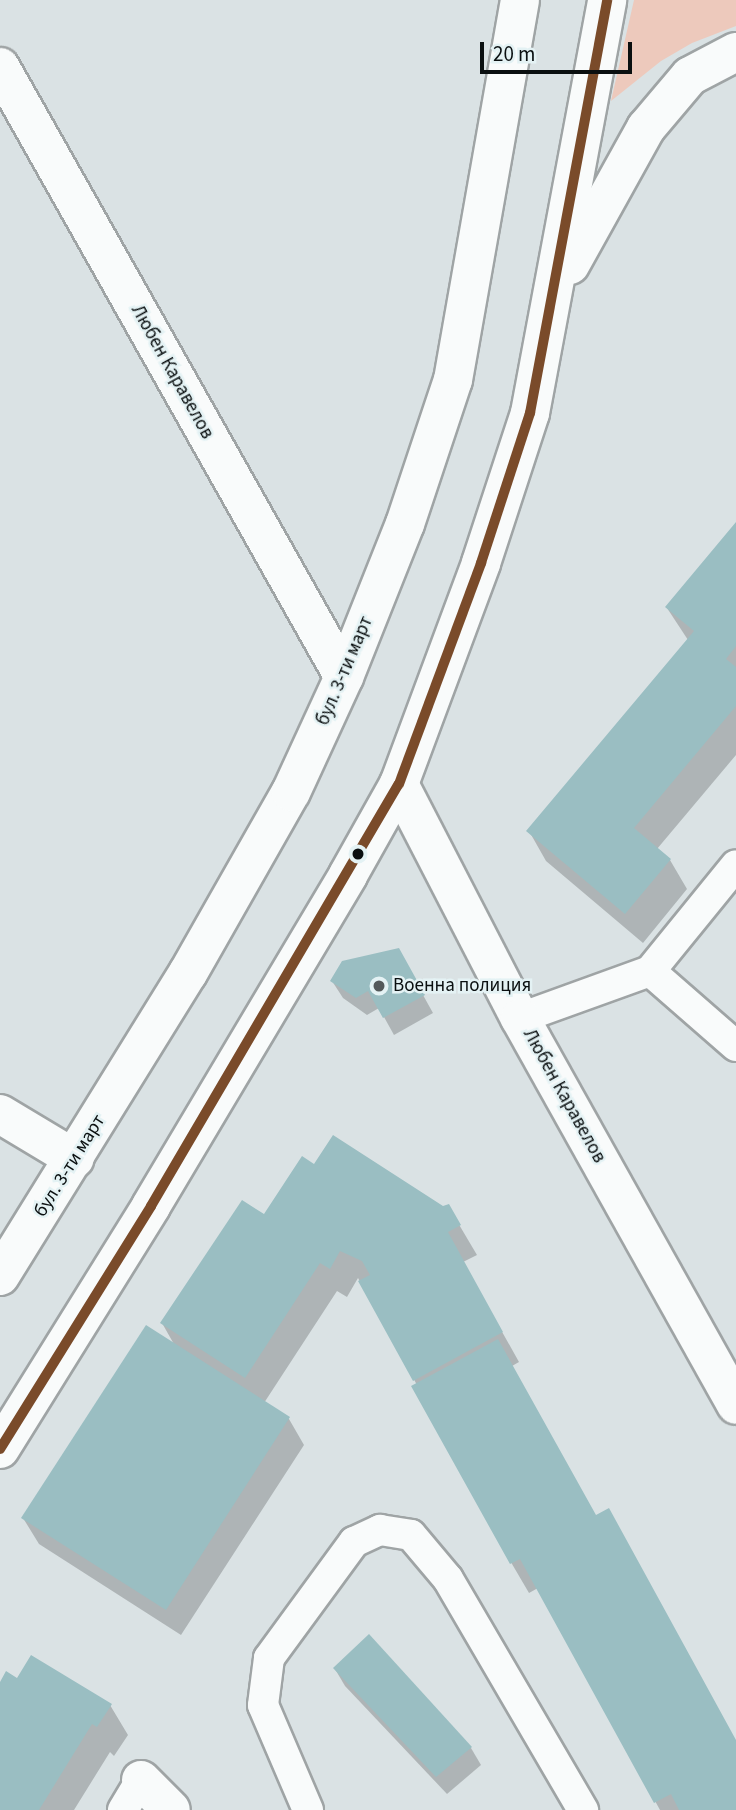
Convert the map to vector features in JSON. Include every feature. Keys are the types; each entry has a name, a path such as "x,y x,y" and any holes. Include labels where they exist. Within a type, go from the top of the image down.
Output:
{"main road":[{"name":"бул. 3-ти март","path":"0,1276 188,973 290,792 344,677 405,524 453,380 520,0"},
{"path":"0,1449 151,1206 348,875 399,784 481,563 530,413 607,0"},
{"path":"552,298 646,128 690,76 736,52"},
{"name":"Любен Каравелов","path":"0,68 344,677"},
{"name":"Любен Каравелов","path":"399,784 520,1018 736,1405"},
{"path":"0,1114 75,1159"},
{"path":"132,1795 171,1810"}],"lane":[{"path":"520,1018 650,971 736,865"},
{"path":"650,971 736,1046"},
{"path":"308,1810 263,1705 269,1658 354,1542 380,1530 411,1535 449,1579 583,1810"}],"shaded area":[{"path":"634,0 736,0 736,26 692,43 661,61 611,101"}],"building":[{"path":"736,522 736,646 726,659 736,667 736,706 634,828 671,859 625,914 526,831 694,631 665,607"},
{"name":"Военна полиция","path":"399,948 425,995 383,1018 368,991 356,998 330,981 342,961"},
{"path":"333,1135 443,1206 449,1204 461,1225 448,1232 503,1332 413,1381 358,1281 370,1275 362,1261 340,1251 330,1269 320,1263 245,1378 160,1323 242,1200 264,1214 302,1156 314,1164"},
{"path":"146,1325 290,1417 166,1610 21,1518"},
{"path":"498,1339 596,1515 609,1508 736,1740 736,1810 679,1810 671,1794 654,1803 520,1559 510,1564 411,1386"},
{"path":"369,1634 472,1747 436,1777 333,1668"},
{"path":"31,1655 112,1704 97,1727 92,1724 39,1810 0,1810 0,1682 6,1671 17,1678"}],"transit line":[{"path":"0,1449 151,1206 399,784 481,563 530,413 607,0"}],"place":[{"name":"Военна полиция","path":"379,986"}]}
